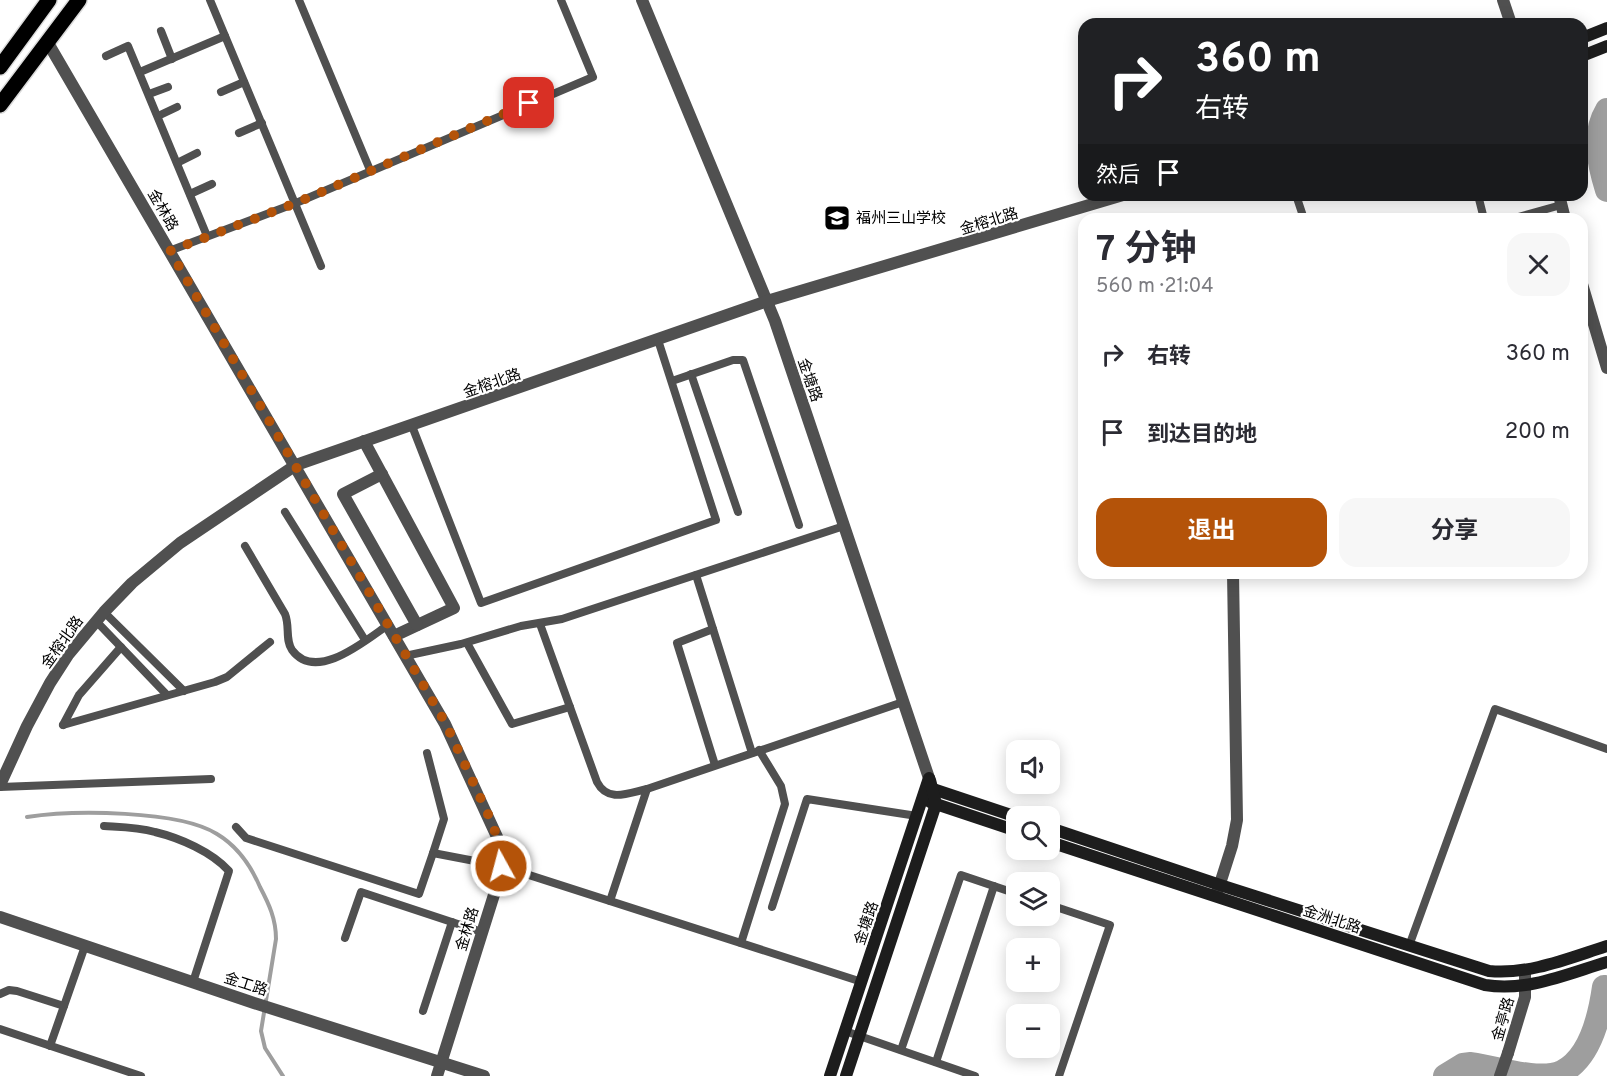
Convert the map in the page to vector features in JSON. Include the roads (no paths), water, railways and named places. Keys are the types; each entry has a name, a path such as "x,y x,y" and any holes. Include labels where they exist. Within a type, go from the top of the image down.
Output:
{"main road":[{"path":"0,67 50,0"},
{"path":"0,105 80,0"},
{"path":"1588,36 1607,28"},
{"path":"1588,54 1607,46"},
{"path":"929,785 1006,813"},
{"name":"金塘路","path":"830,1076 929,785"},
{"name":"金塘路","path":"846,1076 936,804 929,785"},
{"path":"923,800 1006,827"},
{"name":"金洲北路","path":"1060,832 1485,985 1513,988 1526,986 1607,962"},
{"name":"金洲北路","path":"1060,845 1489,971 1514,972 1607,946"}],"street":[{"name":"金塘路","path":"642,0 767,301 929,785"},
{"path":"1503,0 1508,18"},
{"name":"金林路","path":"48,43 446,724 498,839 501,866 437,1076"},
{"name":"金榕北路","path":"0,786 27,726 50,683 100,616 132,583 180,543 296,465 767,301 1103,201"},
{"path":"1588,304 1607,368"},
{"path":"364,441 454,608 394,636"},
{"path":"382,474 344,494 417,625"},
{"path":"1218,890 1232,846 1237,820 1233,579"},
{"name":"金工路","path":"0,917 254,1003 484,1076"},
{"name":"金亭路","path":"1500,1076 1519,1022 1526,986 1525,969"}],"lane":[{"path":"210,0 321,266"},
{"path":"299,0 370,170"},
{"path":"170,251 296,203 592,77 561,0"},
{"path":"161,31 172,59"},
{"path":"140,72 225,36"},
{"path":"106,56 128,46 207,236"},
{"path":"221,92 244,82"},
{"path":"149,94 168,87"},
{"path":"158,116 177,107"},
{"path":"239,133 262,123"},
{"path":"177,163 197,153"},
{"path":"190,194 212,184"},
{"path":"1526,213 1557,201"},
{"path":"412,426 482,603 716,520 658,340"},
{"path":"672,381 733,360 742,360 745,363 799,525"},
{"path":"691,374 738,512"},
{"path":"285,512 365,640"},
{"path":"405,656 467,643 520,626 562,620 844,526"},
{"path":"245,546 285,614 290,645 297,655 310,661 338,658 388,625"},
{"path":"696,575 756,751 781,786 785,804 741,943"},
{"path":"100,616 122,647 167,695"},
{"path":"100,616 184,691"},
{"path":"540,624 600,788 613,796 646,789 903,702"},
{"path":"713,629 677,642 715,765"},
{"path":"122,647 79,695 63,725 227,677 270,642"},
{"path":"467,643 512,724 570,707"},
{"path":"1409,946 1496,709 1607,749"},
{"path":"236,827 246,838 419,894 444,819 427,753"},
{"path":"0,786 211,778"},
{"path":"610,902 646,789"},
{"path":"772,907 807,800 917,816"},
{"path":"104,826 139,829 170,837 203,852 224,865 229,871 193,982"},
{"path":"433,853 501,866 862,981"},
{"path":"902,1050 961,875 1006,890"},
{"path":"936,1062 994,886"},
{"path":"345,938 360,892 482,932"},
{"path":"1059,1076 1110,925 1060,908"},
{"path":"423,1011 452,922"},
{"path":"50,1046 85,946"},
{"path":"0,994 9,990 16,991 64,1006"},
{"path":"0,1029 141,1076"},
{"path":"845,1031 975,1076"}],"waterway":[{"path":"1607,110 1602,120 1598,139 1598,150 1607,190"},
{"path":"27,817 97,813 178,820 217,834 237,851 248,864 256,879 275,925 276,939 261,1031 265,1048 283,1076"},
{"path":"1445,1076 1463,1065 1471,1064 1530,1075 1562,1072 1580,1057 1587,1046 1600,1010 1604,987"}],"place":[{"name":"福州三山学校","path":"837,218"}]}
